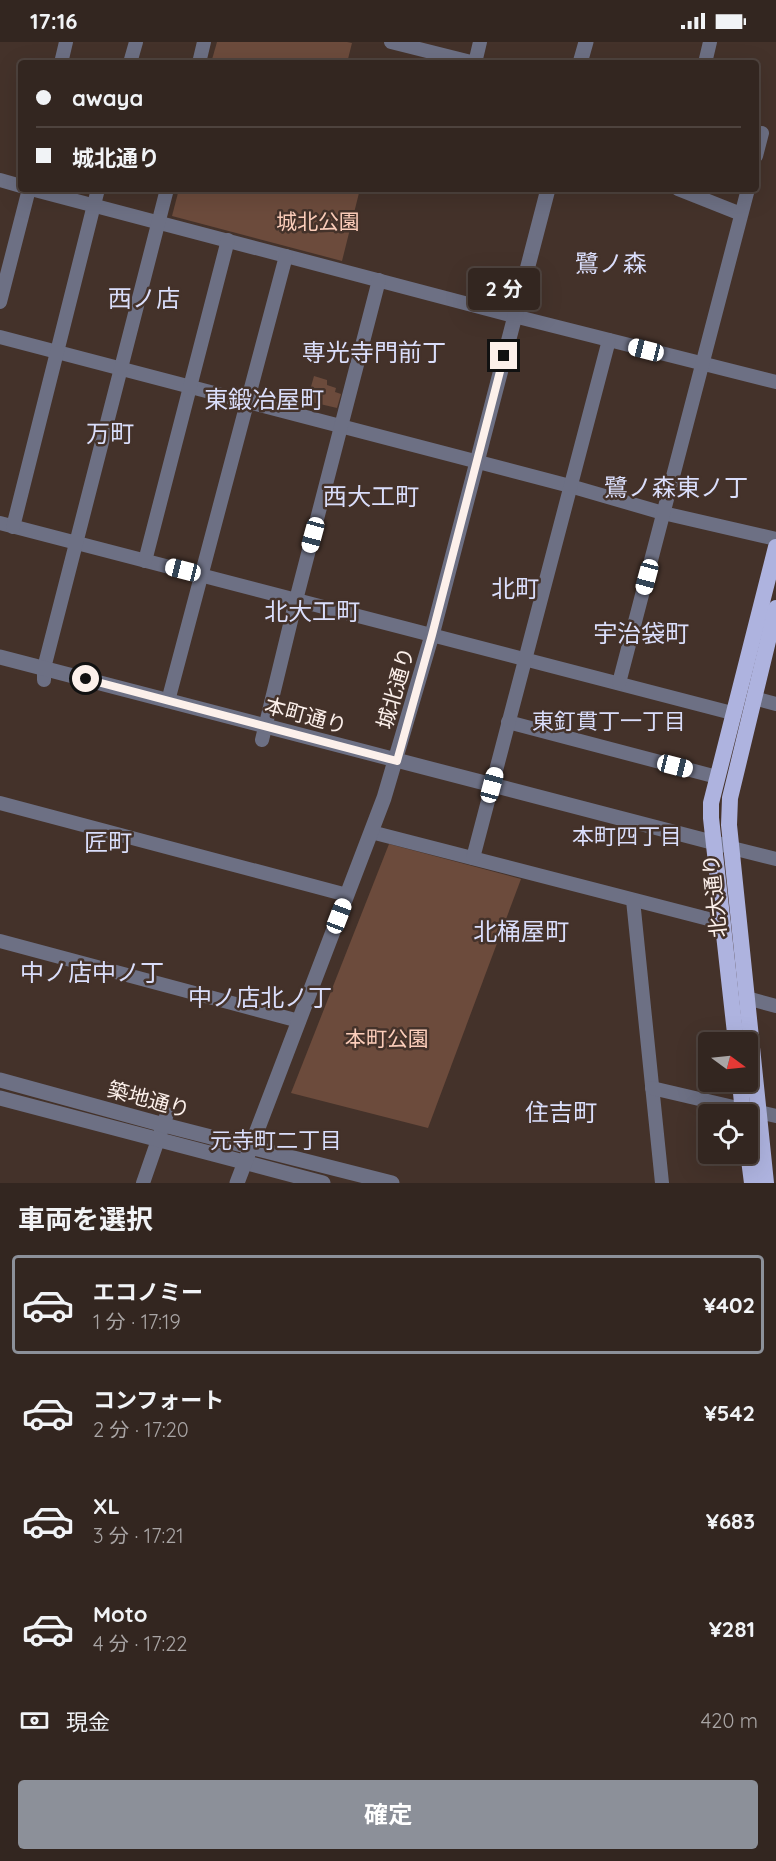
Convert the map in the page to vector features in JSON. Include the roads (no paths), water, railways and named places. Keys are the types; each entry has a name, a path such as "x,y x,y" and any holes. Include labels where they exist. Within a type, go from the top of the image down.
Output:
{"highway":[{"name":"北大通り","path":"735,1032 711,803 776,547"},
{"name":"北大通り","path":"748,1104 747,998 729,825 730,798 776,608"},
{"name":"北大通り","path":"758,1151 766,1183"},
{"path":"750,1164 752,1183"}],"street":[{"path":"62,60 66,42"},
{"path":"131,60 136,42"},
{"path":"200,60 204,42"},
{"path":"392,42 463,60"},
{"path":"476,60 480,42"},
{"path":"581,60 586,42"},
{"path":"706,60 710,42"},
{"path":"759,132 776,137"},
{"path":"0,180 18,185"},
{"path":"0,302 29,192"},
{"path":"41,192 776,382"},
{"path":"97,192 57,352 6,525 732,713"},
{"path":"44,674 166,192"},
{"name":"城北通り","path":"237,1183 397,761 547,192"},
{"path":"686,192 741,214"},
{"path":"619,683 746,192"},
{"path":"145,561 228,240"},
{"path":"168,701 286,256"},
{"path":"263,733 379,280"},
{"path":"0,337 476,461 663,513 776,539"},
{"path":"473,858 609,340"},
{"name":"本町通り","path":"0,657 44,674 168,701 263,733 397,761 776,859"},
{"path":"753,698 776,704"},
{"path":"508,722 717,777"},
{"path":"0,803 347,895"},
{"path":"371,832 724,922"},
{"path":"633,900 662,1183"},
{"path":"0,941 299,1021"},
{"path":"747,998 776,1006"},
{"name":"築地通り","path":"0,1080 166,1120 251,1147 392,1183"},
{"path":"652,1088 716,1104"},
{"name":"築地通り","path":"0,1098 323,1183"},
{"path":"758,1113 776,1116"},
{"path":"143,1183 166,1120"}],"district":[{"name":"鷺ノ森","path":"611,263"},
{"name":"西ノ店","path":"144,298"},
{"name":"専光寺門前丁","path":"374,352"},
{"name":"東鍛冶屋町","path":"264,399"},
{"name":"万町","path":"110,433"},
{"name":"鷺ノ森東ノ丁","path":"676,487"},
{"name":"西大工町","path":"371,496"},
{"name":"北町","path":"515,588"},
{"name":"北大工町","path":"312,611"},
{"name":"宇治袋町","path":"641,633"},
{"name":"東釘貫丁一丁目","path":"609,721"},
{"name":"本町四丁目","path":"627,836"},
{"name":"匠町","path":"108,842"},
{"name":"北桶屋町","path":"521,931"},
{"name":"中ノ店中ノ丁","path":"92,972"},
{"name":"中ノ店北ノ丁","path":"260,997"},
{"name":"住吉町","path":"561,1112"},
{"name":"元寺町二丁目","path":"276,1140"}],"park label":[{"name":"城北公園","path":"318,221"},
{"name":"本町公園","path":"387,1038"}]}
